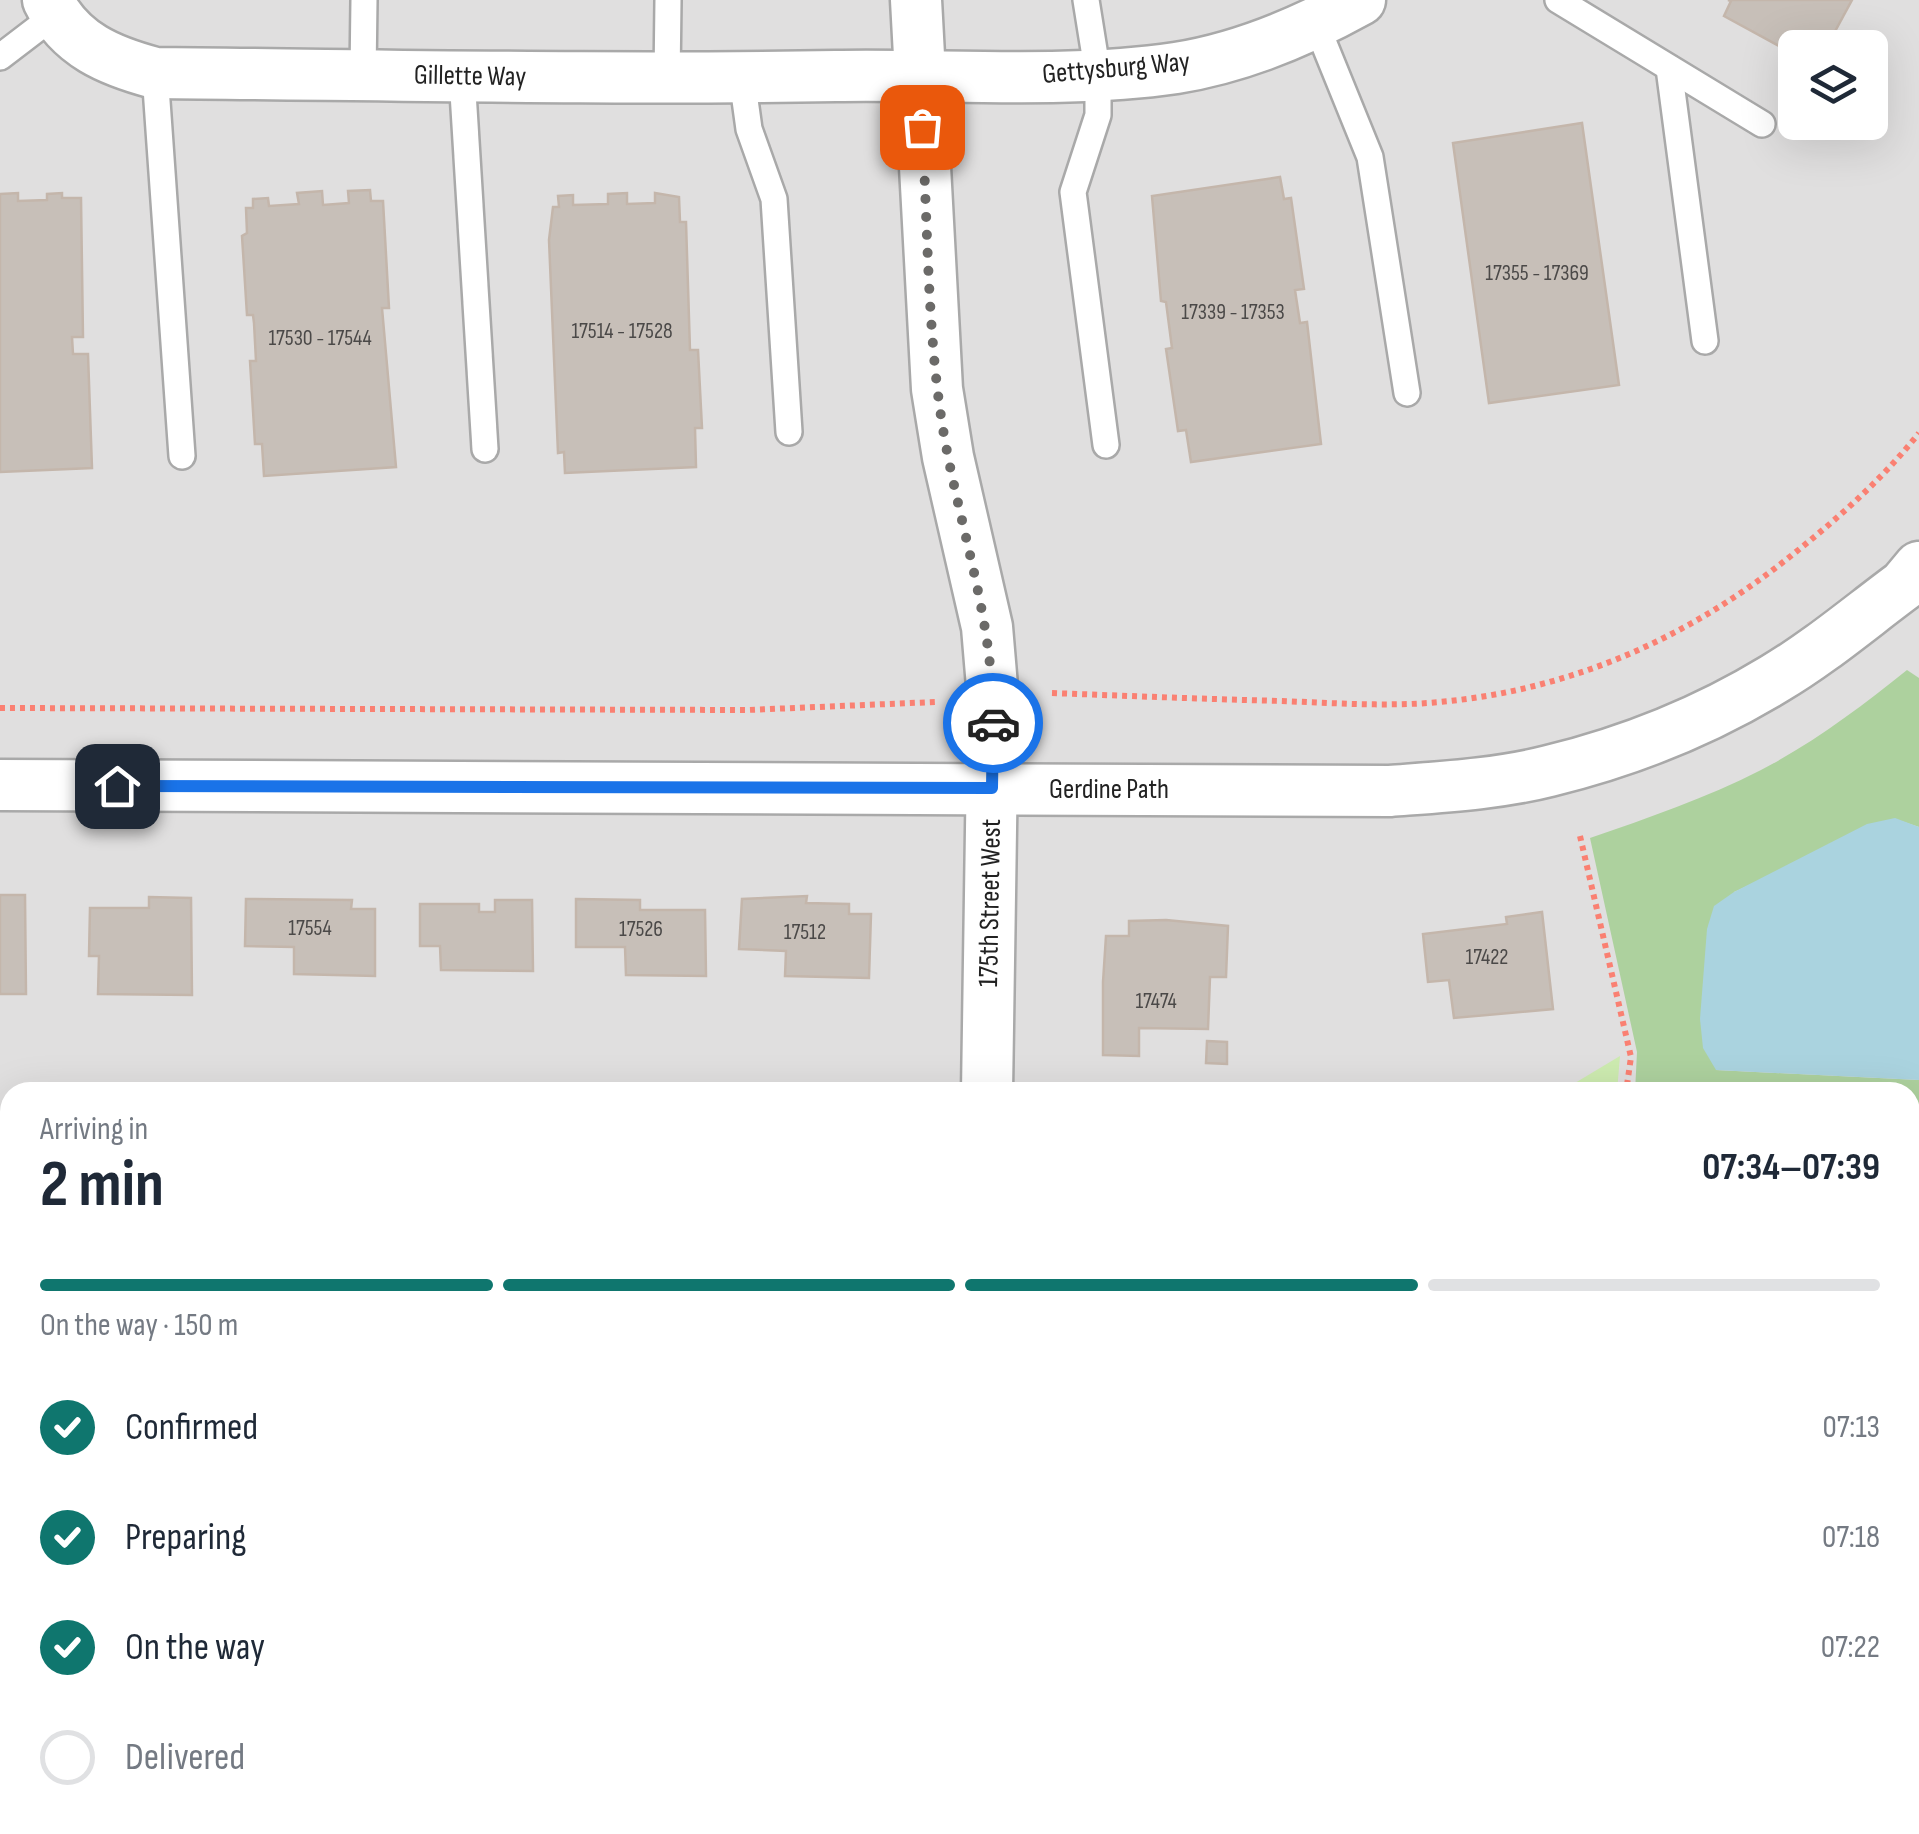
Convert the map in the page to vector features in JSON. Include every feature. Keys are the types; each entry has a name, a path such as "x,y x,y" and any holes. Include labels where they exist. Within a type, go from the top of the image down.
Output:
{"street":[{"name":"175th Street West","path":"916,0 937,389 948,457 987,627 993,698 988,1082"},
{"name":"Gettysburg Way","path":"920,74 1098,76 1179,67 1250,48 1316,24 1360,0"},
{"name":"Gillette Way","path":"52,8 82,44 117,62 156,73 667,80 920,74"},
{"name":"Gerdine Path","path":"0,785 1390,791 1458,786 1546,772 1624,749 1700,719 1776,678 1914,586"}],"lane":[{"path":"363,75 364,0"},
{"path":"667,80 668,0"},
{"path":"1086,0 1098,76 1098,115 1073,192 1106,445"},
{"path":"1558,0 1762,124"},
{"path":"0,57 52,8"},
{"path":"1316,24 1370,157 1407,393"},
{"path":"1669,68 1705,340"},
{"path":"156,73 182,456"},
{"path":"462,76 485,449"},
{"path":"742,78 748,129 774,199 788,432"}],"path":[{"path":"1052,694 1384,705 1489,695 1567,676 1628,656 1743,594 1843,514 1919,433"},
{"path":"0,708 747,710 935,702"},
{"path":"1580,836 1631,1057 1627,1082"}],"shaded area":[{"path":"0,0 1919,0 1919,1082 0,1082"}],"green space":[{"path":"1907,670 1919,678 1919,827 1895,819 1734,892 1716,1070 1919,1082 1636,1082 1637,1052 1590,838 1698,799 1761,770 1836,724"},
{"path":"1620,1056 1618,1082 1577,1082"}],"water":[{"path":"1895,818 1919,827 1919,1080 1716,1070 1703,1048 1700,1019 1707,929 1714,906 1867,824"}],"building":[{"path":"1728,0 1852,0 1836,30 1778,30 1778,45 1724,16 1731,1"},
{"path":"1582,123 1619,385 1489,403 1453,143"},
{"path":"1280,177 1284,199 1291,198 1304,289 1295,290 1300,323 1307,322 1321,444 1191,462 1186,430 1178,431 1166,349 1172,348 1166,302 1161,301 1152,196"},
{"path":"370,190 371,201 383,201 389,308 382,308 396,467 264,476 262,444 255,444 250,361 256,361 254,323 253,315 247,315 242,236 247,233 246,208 253,208 253,199 268,198 269,206 299,204 297,193 322,191 323,205 349,203 348,191"},
{"path":"18,193 18,201 47,200 47,194 62,193 62,198 81,198 83,337 72,337 73,354 88,354 92,468 0,472 0,194"},
{"path":"627,193 627,204 655,203 655,193 679,197 680,222 686,222 690,350 698,350 702,428 695,428 696,467 565,473 564,452 558,453 549,240 553,207 559,207 558,196 573,195 573,205 608,204 608,194"},
{"path":"0,895 25,895 26,994 0,994"},
{"path":"807,896 806,903 849,904 849,914 871,914 869,978 785,976 786,951 739,949 742,899"},
{"path":"149,897 191,898 192,995 98,994 99,956 89,956 90,908 149,908"},
{"path":"246,899 352,900 351,909 375,909 375,976 294,974 294,947 245,946"},
{"path":"576,899 640,900 640,910 705,910 706,976 626,975 625,947 576,947"},
{"path":"495,900 532,900 533,971 441,970 440,946 420,946 420,904 479,904 479,912 495,912"},
{"path":"1542,912 1553,1009 1454,1018 1449,980 1428,982 1423,934 1507,924 1506,917"},
{"path":"1129,921 1228,926 1226,977 1210,977 1208,1029 1139,1028 1139,1056 1103,1055 1106,936 1129,936"},
{"path":"1207,1041 1227,1042 1227,1064 1206,1063"}],"way so far":[{"path":"922,127 937,389 948,457 987,627 993,723"}],"route":[{"path":"117,786 992,788 993,723"}]}
